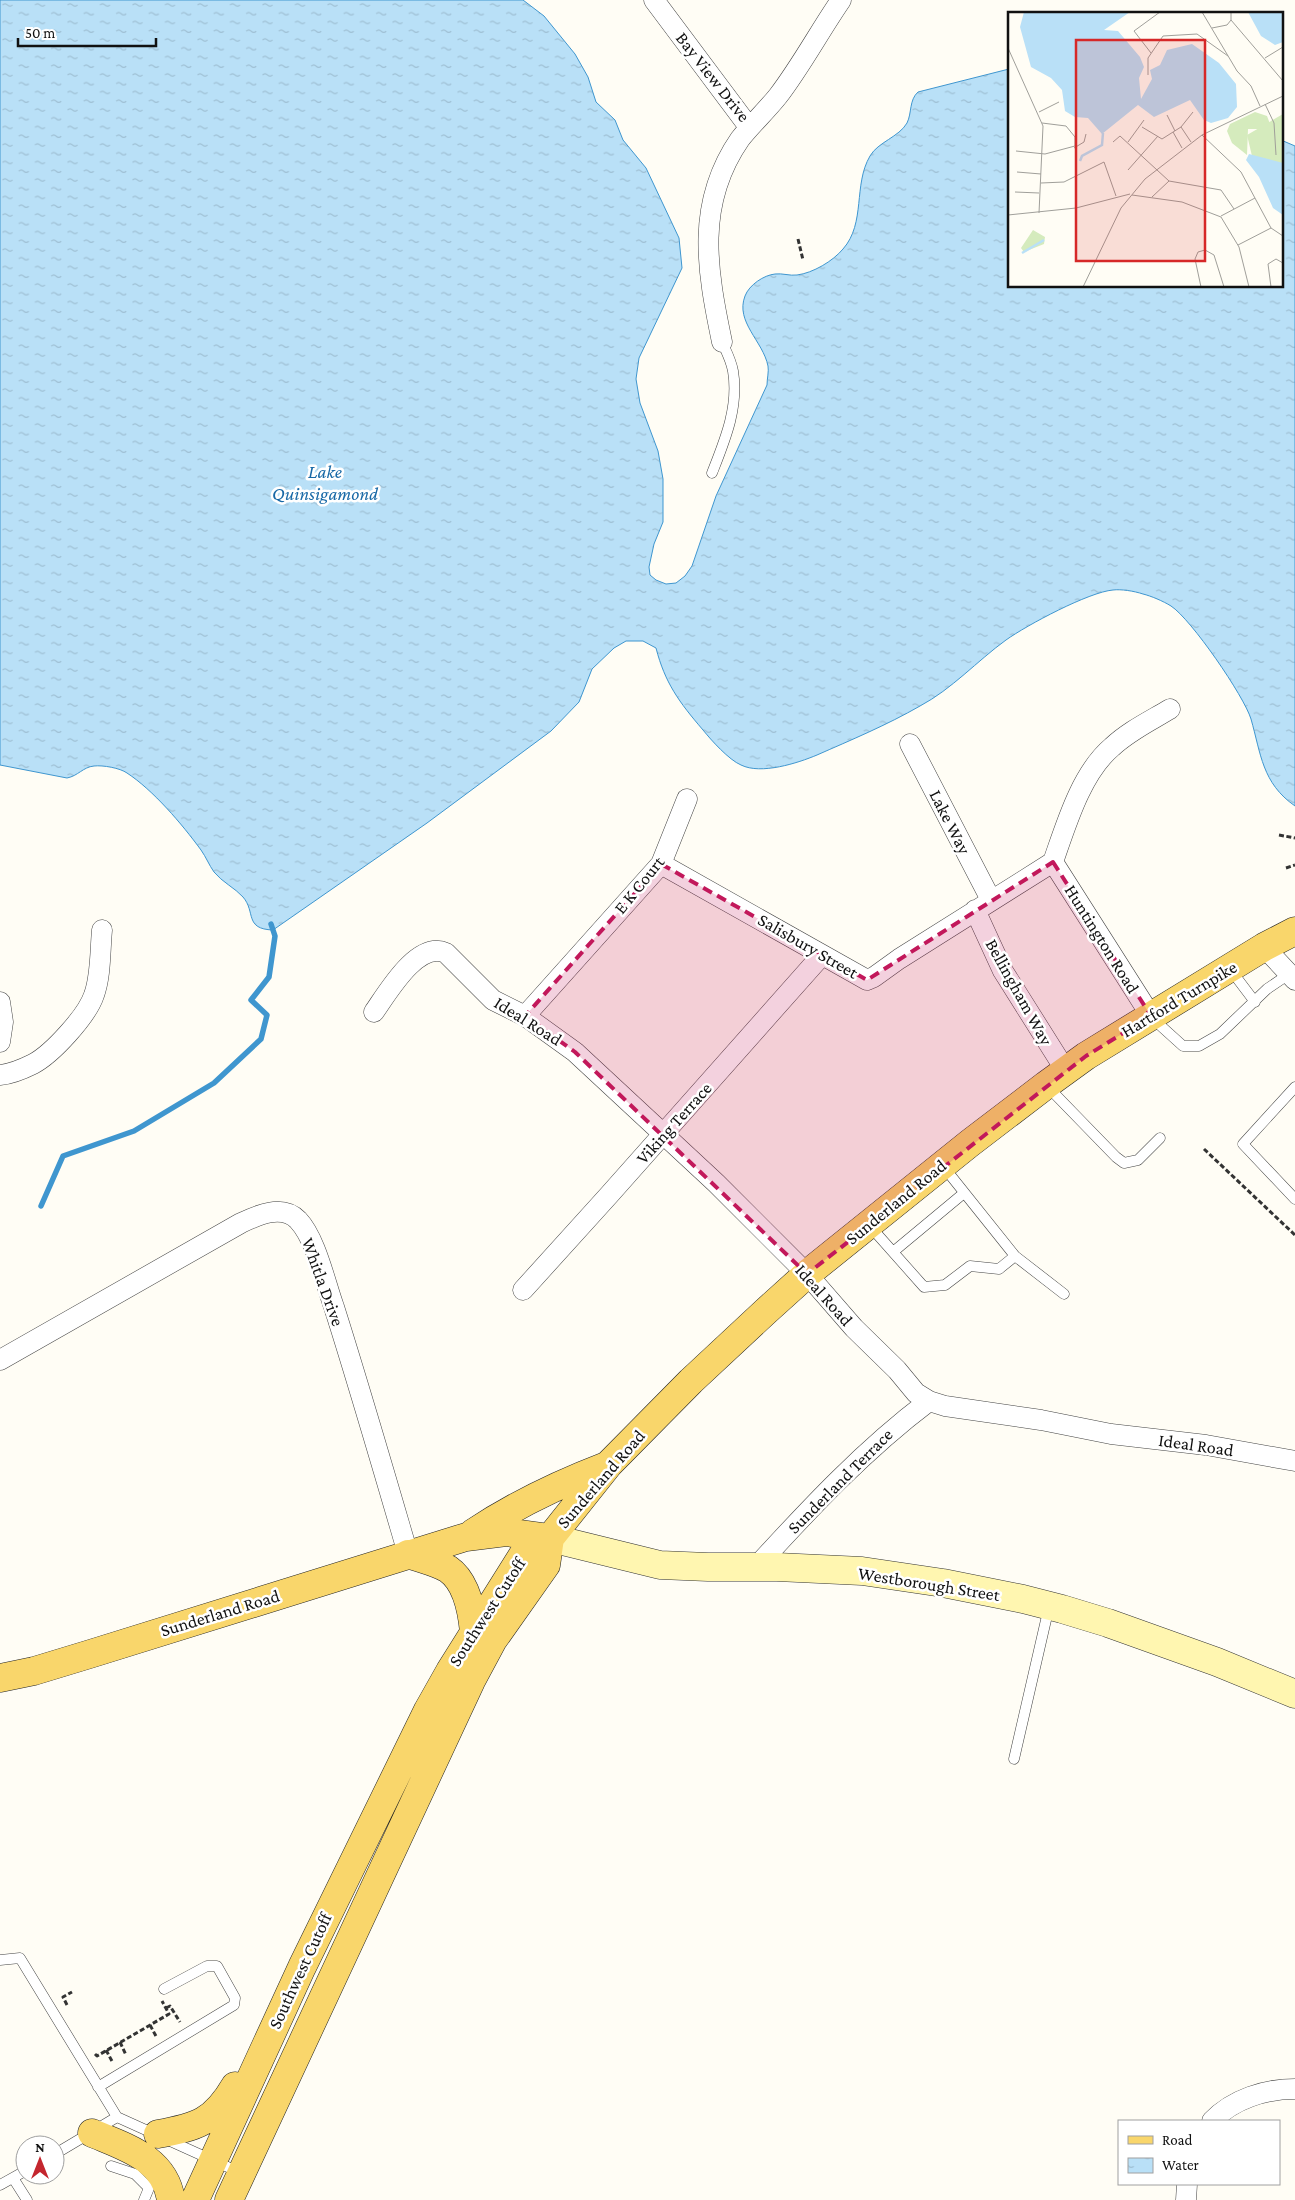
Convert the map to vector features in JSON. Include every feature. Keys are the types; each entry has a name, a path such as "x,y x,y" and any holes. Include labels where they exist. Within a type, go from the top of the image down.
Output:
{"main road":[{"name":"Hartford Turnpike","path":"1056,1078 1086,1056 1151,1016 1264,947 1295,932"},
{"name":"Sunderland Road","path":"0,1678 34,1671 466,1537 506,1532 550,1538 610,1464 692,1382 807,1274 942,1165 1056,1078"},
{"path":"466,1537 498,1516 560,1484 610,1464"},
{"name":"Southwest Cutoff","path":"195,2200 290,1992 428,1710 474,1632 524,1554 550,1538"},
{"name":"Southwest Cutoff","path":"231,2199 472,1681 493,1640 546,1565 550,1538"},
{"path":"408,1554 439,1565 454,1574 466,1595 472,1611 474,1632"},
{"path":"158,2134 190,2128 207,2120 227,2101 290,1992"},
{"path":"92,2132 147,2158 160,2171 170,2200"}],"street":[{"name":"Bay View Drive","path":"654,0 750,127 782,90 840,0"},
{"path":"722,342 710,282 708,242 711,206 729,157 750,127"},
{"path":"1053,862 1071,812 1090,775 1106,753 1131,733 1170,709"},
{"name":"Lake Way","path":"910,744 983,905"},
{"name":"E K Court","path":"525,1016 661,864 687,799"},
{"name":"Salisbury Street","path":"661,864 867,980 1053,862"},
{"name":"Huntington Road","path":"1053,862 1151,1016"},
{"name":"Bellingham Way","path":"983,905 1004,971 1056,1078"},
{"path":"0,1075 8,1074 34,1063 87,1010 95,995 102,930"},
{"path":"1264,947 1292,977"},
{"name":"Ideal Road","path":"374,1012 401,974 418,959 439,949 446,953 493,1000 525,1016 575,1052 716,1183 807,1274 854,1328 898,1370 916,1393 929,1401 945,1406 1041,1420 1111,1434 1206,1446 1295,1461"},
{"name":"Viking Terrace","path":"523,1290 822,955"},
{"path":"0,1002 3,1022 0,1042"},
{"name":"Whitla Drive","path":"0,1360 241,1223 262,1214 286,1213 297,1220 302,1227 311,1242 321,1269 353,1368 408,1554"},
{"name":"Sunderland Terrace","path":"756,1567 826,1491 891,1429 929,1401"},
{"name":"Westborough Street","path":"550,1538 660,1565 862,1571 944,1583 1050,1606 1108,1623 1217,1662 1295,1694"},
{"path":"1213,2120 1245,2098 1272,2090 1295,2089"},
{"path":"1186,2200 1187,2185"}],"lane":[{"path":"712,473 729,431 733,404 733,371 722,342"},
{"path":"1230,969 1255,1002"},
{"path":"1151,1016 1183,1046 1199,1046 1220,1034 1267,989 1292,977"},
{"path":"1056,1078 1116,1157 1124,1162 1138,1160 1160,1138"},
{"path":"1295,1087 1243,1144 1295,1199"},
{"path":"942,1165 1015,1256 1064,1294"},
{"path":"893,1252 964,1193"},
{"path":"869,1224 924,1287 946,1285 970,1266 998,1269 1015,1256"},
{"path":"1014,1759 1050,1606"},
{"path":"0,1960 20,1958 117,2117 242,2173"},
{"path":"98,2087 234,2005 235,1998 217,1966 207,1966 161,1991"},
{"path":"65,2148 117,2117"},
{"path":"111,2166 135,2174 149,2188 144,2200"},
{"path":"0,2185 13,2178 27,2200"}],"path":[{"path":"798,239 802,260"},
{"path":"1278,835 1295,838"},
{"path":"1286,868 1295,865"},
{"path":"1204,1149 1295,1235"},
{"path":"93,2049 96,2056 169,2014 161,1991"},
{"path":"72,1992 63,1997 72,2012"},
{"path":"166,2008 170,2006 187,2034"}],"highlighted area":[{"path":"1053,862 1151,1016 1086,1056 807,1274 575,1052 525,1016 661,864 867,980"}],"water":[{"name":"Lake Quinsigamond","path":"0,0 523,0 544,16 575,54 588,77 596,102 615,120 623,140 646,168 679,238 682,268 639,358 636,379 640,403 658,451 663,479 663,522 654,544 649,567 650,575 666,584 676,583 685,576 692,566 716,496 767,385 768,368 765,357 744,314 743,305 747,292 757,281 766,276 778,274 797,275 816,269 834,258 843,249 855,228 862,179 870,156 907,123 913,99 918,92 1008,69 1008,288 1282,288 1282,140 1295,146 1295,806 1284,797 1269,778 1246,708 1228,677 1203,641 1171,606 1153,597 1124,590 1102,592 1058,610 1006,640 932,699 869,732 817,755 779,767 749,768 736,762 726,754 706,734 674,692 668,682 656,648 643,641 626,641 614,648 592,669 579,702 551,731 427,823 273,930 258,927 254,923 243,897 214,872 201,850 167,808 127,773 111,767 94,766 67,778 0,765"}],"waterway":[{"path":"41,1206 63,1156 134,1131 214,1083 261,1039 267,1015 251,1000 269,977 275,936 271,924"}]}
